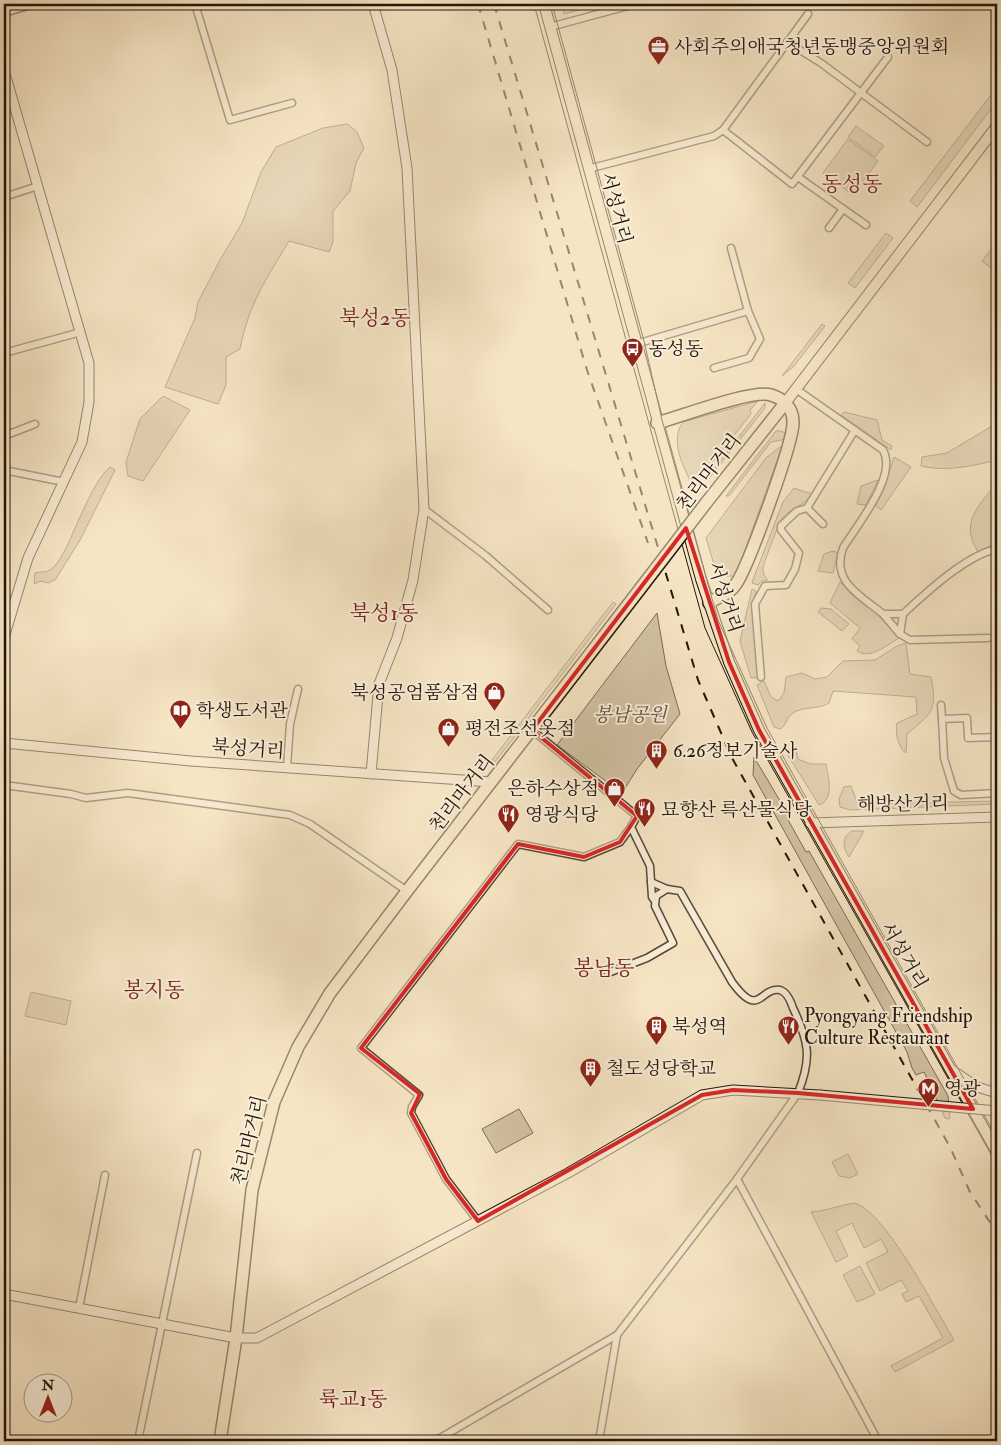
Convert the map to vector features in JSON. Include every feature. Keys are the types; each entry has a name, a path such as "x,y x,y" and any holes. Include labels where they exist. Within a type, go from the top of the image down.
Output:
{"highway":[{"path":"657,423 750,396 770,394 786,402 792,412 794,424 789,443 744,568 730,591 708,603"},
{"name":"천리마거리","path":"220,1441 236,1338 252,1190 265,1132 280,1088 298,1047 313,1020 407,891 786,402"}],"main road":[{"path":"4,11 28,4"},
{"name":"서성거리","path":"544,4 657,423 708,603 729,662 759,730 997,1152"},
{"name":"천리마거리","path":"786,402 997,126"}],"street":[{"path":"195,4 230,120 292,103"},
{"path":"371,774 379,684 397,638 413,580 424,509 408,168 392,70 373,4"},
{"path":"550,27 635,4"},
{"path":"588,169 703,140 723,130 808,14"},
{"path":"787,42 861,93 927,142"},
{"path":"723,130 792,184 888,57"},
{"path":"4,638 28,558 82,442 89,402 89,363 6,77"},
{"path":"798,177 866,225"},
{"path":"4,197 38,186"},
{"path":"829,228 843,209"},
{"path":"714,368 749,358 760,339 748,311 731,248"},
{"path":"636,344 748,311"},
{"path":"4,353 81,332"},
{"path":"796,389 883,450 887,457 884,481 843,548 839,560 844,582 883,614 900,634 914,641 988,638"},
{"path":"4,436 35,424"},
{"path":"761,677 755,604 765,586 786,585 795,569 799,553 781,530 781,526 797,511 807,508 820,491 855,430"},
{"path":"4,470 64,482"},
{"path":"807,508 823,524"},
{"path":"424,509 486,556 548,610"},
{"path":"900,634 903,614 935,584 997,547"},
{"path":"883,614 903,614"},
{"path":"287,767 290,724 298,690"},
{"path":"941,705 944,758 954,791 961,795 997,793"},
{"path":"942,719 967,718 968,738 997,737"},
{"path":"478,1221 446,1179 411,1113 412,1107 419,1095 361,1048 518,844 584,857 620,842 638,816 532,730"},
{"name":"북성거리","path":"4,743 191,761 491,782"},
{"path":"4,785 86,798 128,793 290,814 310,824 407,891"},
{"name":"해방산거리","path":"810,822 997,817"},
{"path":"631,827 650,866 652,897 656,902"},
{"path":"435,1441 617,1336 738,1179 798,1093 807,1065 808,1053 802,1025 790,1001 783,992 778,990 772,991 760,999 751,1000 742,996 732,982 686,898 680,891 666,889 651,882"},
{"path":"608,973 648,958 673,943 655,906 656,896 666,889"},
{"path":"945,1061 954,1073 968,1082 997,1093"},
{"path":"4,1294 251,1340 267,1335 478,1221 702,1095 733,1090 798,1093 997,1111"},
{"path":"138,1441 197,1153"},
{"path":"79,1308 105,1175"},
{"path":"738,1179 878,1441"},
{"path":"600,1441 617,1336"}],"highlighted area":[{"path":"686,528 729,662 759,730 973,1109 798,1093 733,1090 702,1095 478,1221 446,1179 411,1113 420,1094 361,1048 518,844 584,857 620,842 637,816 532,730"}],"green space":[{"path":"561,4 601,4 564,14"},
{"path":"997,87 997,101 917,207 910,201"},
{"path":"347,124 357,132 364,148 356,163 350,191 333,211 333,242 329,252 289,241 253,305 240,349 226,357 226,385 218,404 165,387 195,318 198,302 242,223 261,172 276,147 323,128"},
{"path":"856,126 884,146 875,157 848,137"},
{"path":"848,139 878,161 853,195 823,173"},
{"path":"886,233 893,238 855,288 848,283"},
{"path":"997,242 997,273 982,261"},
{"path":"822,324 825,326 794,366 782,376"},
{"path":"163,396 190,410 143,481 128,476 126,462 140,419"},
{"path":"758,401 750,410 751,414 703,474 691,482 681,460 677,444 679,429 683,422"},
{"path":"765,403 765,408 707,481 707,478"},
{"path":"844,412 877,420 882,440 892,446 891,450 841,415"},
{"path":"997,423 997,460 949,468 921,466 922,457 947,453"},
{"path":"776,431 785,433 785,437 782,440 771,442 729,496 726,496"},
{"path":"782,447 737,572 734,576 725,576 716,571 706,538 766,458"},
{"path":"894,457 911,467 881,510 875,505 887,480"},
{"path":"110,467 115,470 80,540 55,580 48,583 41,581 34,584 35,573 48,571 57,564 93,491 101,477"},
{"path":"878,480 866,505 857,504 861,486"},
{"path":"997,482 997,531 993,544 978,552 970,532 971,523 978,507"},
{"path":"794,488 812,494 785,515 780,522 763,567 764,574 768,580 762,581 758,585 752,583 783,502"},
{"path":"833,551 838,553 833,573 818,571 824,554"},
{"path":"840,582 877,614 899,638 873,653 867,654 857,651 860,646 852,639 860,628 830,603"},
{"path":"752,589 756,591 752,612 759,675 757,678 751,678 740,641"},
{"path":"613,602 616,604 495,762 492,760"},
{"path":"821,608 831,609 849,624 842,631 818,612"},
{"name":"봉남공원","path":"657,613 666,666 680,714 637,769 622,793 557,745"},
{"path":"906,643 910,674 931,677 934,697 931,711 907,734 906,753 903,751 898,739 897,723 917,714 916,697 833,691 829,703 820,707 797,711 789,717 780,729 774,727 757,685 764,681 771,697 778,701 784,693 786,677 802,673 815,679 827,677 843,661 875,660 897,646"},
{"path":"792,748 796,750 798,759 810,764 826,764 829,793 824,802 819,805 787,754"},
{"path":"754,757 789,816 787,818 806,852 809,851 948,1096 950,1118 945,1118 924,1072 916,1075 912,1068 907,1052 753,775"},
{"path":"851,786 857,802 865,804 997,801 997,804 850,810 840,807 839,799 844,787"},
{"path":"851,831 864,831 849,857 845,850 844,840"},
{"path":"31,992 71,1001 66,1025 25,1016"},
{"path":"519,1109 533,1133 496,1153 482,1129"},
{"path":"848,1154 858,1174 850,1178 839,1176 832,1162"},
{"path":"855,1203 868,1211 895,1243 923,1286 954,1340 895,1372 891,1366 943,1338 919,1296 906,1302 902,1294 908,1291 901,1280 880,1291 866,1263 888,1252 881,1239 864,1248 852,1223 836,1231 848,1256 836,1262 811,1212"},
{"path":"860,1266 875,1294 857,1302 843,1275"}],"tram line":[{"path":"4,17 49,4"},
{"path":"534,4 705,628 752,732 997,1165"},
{"path":"552,4 644,341 662,420 718,620 767,728 997,1138"}],"railway":[{"path":"478,4 587,370 648,543"},
{"path":"494,4 698,680 732,758 950,1147 970,1192 997,1233"}],"place":[{"name":"사회주의애국청년동맹중앙위원회","path":"658,65"},
{"name":"동성동","path":"632,367"},
{"name":"북성공엄품삼점","path":"495,711"},
{"name":"학생도서관","path":"180,729"},
{"name":"평전조선옷점","path":"449,747"},
{"name":"6.26정보기술사","path":"657,769"},
{"name":"은하수상점","path":"615,807"},
{"name":"묘향산 륵산물식당","path":"645,828"},
{"name":"영광식당","path":"509,833"},
{"name":"북성역","path":"656,1045"},
{"name":"Pyongyang Friendship Culture Restaurant","path":"788,1045"},
{"name":"철도성당학교","path":"590,1087"},
{"name":"영광","path":"928,1107"}],"district":[{"name":"동성동","path":"852,184"},
{"name":"북성2동","path":"375,318"},
{"name":"북성1동","path":"384,613"},
{"name":"봉남동","path":"604,968"},
{"name":"봉지동","path":"154,990"},
{"name":"륙교1동","path":"353,1399"}]}
